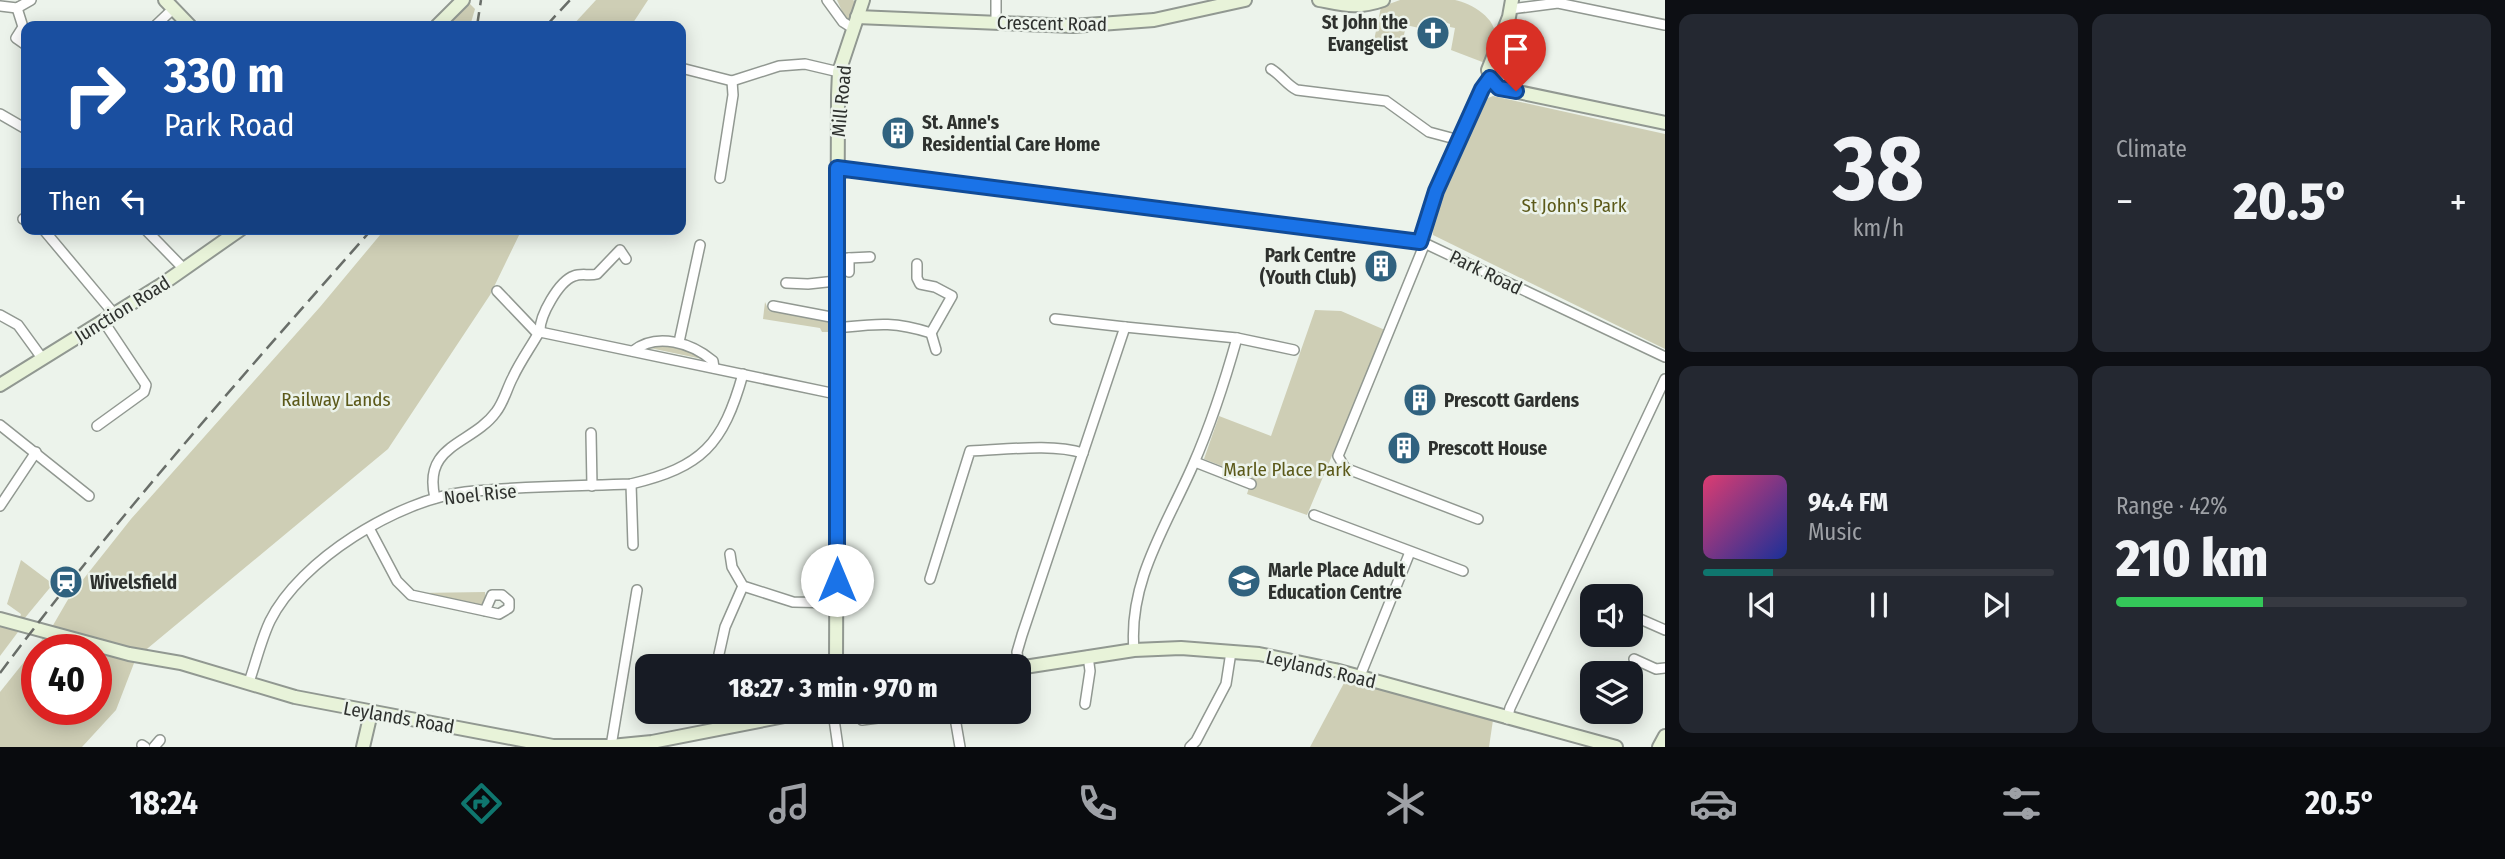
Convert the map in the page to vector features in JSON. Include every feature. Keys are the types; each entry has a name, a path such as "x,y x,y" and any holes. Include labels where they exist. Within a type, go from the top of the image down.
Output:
{"street":[{"path":"0,6 18,8 31,0"},
{"path":"442,21 463,0"},
{"path":"827,0 843,22 856,23"},
{"name":"Mill Road","path":"836,654 836,281 842,258 837,168 839,72 863,0"},
{"path":"996,0 996,23"},
{"name":"Crescent Road","path":"856,23 1073,26 1112,24 1154,20 1245,0"},
{"path":"1319,0 1364,7 1382,0"},
{"path":"158,21 170,4 186,21"},
{"path":"1665,25 1572,5 1511,5 1488,70 1490,78 1499,88 1665,124"},
{"path":"18,8 21,21"},
{"path":"686,69 732,81 779,65 805,64 839,72"},
{"path":"1271,69 1297,90 1386,101 1429,132 1458,140"},
{"path":"1478,519 1345,468 1338,456 1422,242 1436,191 1482,89 1490,78"},
{"path":"720,178 733,95 732,81"},
{"path":"0,114 21,126"},
{"name":"Park Road","path":"837,168 1422,242 1665,357"},
{"path":"47,235 110,319 146,386 144,392 97,426"},
{"path":"151,235 184,269"},
{"name":"Junction Road","path":"0,385 110,319 232,235"},
{"path":"679,342 700,245"},
{"path":"435,498 431,482 433,470 443,455 497,411 513,376 539,333 545,310 570,278 577,274 597,274 620,250 626,259"},
{"path":"849,272 842,258 870,257"},
{"path":"917,264 920,284 956,296 931,333"},
{"path":"786,283 836,281"},
{"path":"497,291 539,333 836,394"},
{"path":"773,306 836,323 904,325 931,333"},
{"path":"0,315 18,325 42,358"},
{"path":"1055,319 1237,338 1294,350"},
{"path":"1017,654 1125,327"},
{"path":"931,333 936,349"},
{"path":"1134,650 1134,611 1142,580 1166,520 1195,462 1217,404 1237,338"},
{"path":"633,351 652,342 679,342 704,353 713,361 714,368"},
{"name":"Noel Rise","path":"249,682 270,620 310,570 337,547 404,510 435,498 464,492 631,484 658,478 685,467 708,450 724,427 736,401 743,374"},
{"path":"1507,719 1665,379"},
{"path":"0,425 89,496"},
{"path":"591,433 592,486"},
{"path":"930,579 970,451 1043,449 1083,453"},
{"path":"0,506 36,452"},
{"path":"1195,462 1251,484"},
{"path":"631,484 633,545"},
{"path":"1314,515 1462,571"},
{"path":"369,528 397,581 411,596 485,611"},
{"path":"1360,676 1410,552"},
{"path":"730,554 732,567 743,586 793,602 837,603"},
{"path":"719,654 725,626 743,586"},
{"path":"611,746 637,590"},
{"name":"Leylands Road","path":"0,619 89,644 181,663 295,697 554,746 611,746 673,738 744,724"},
{"path":"1643,620 1665,630"},
{"name":"Leylands Road","path":"1031,666 1134,650 1181,648 1298,661 1616,747"},
{"path":"1190,747 1226,684 1231,652"},
{"path":"1085,704 1090,671 1088,656"},
{"path":"1634,659 1656,668 1665,668"},
{"path":"363,747 371,713"},
{"path":"835,724 838,747"},
{"path":"956,724 960,747"},
{"path":"1659,747 1665,736"}],"green space":[{"path":"596,0 648,0 634,21 577,21"},
{"path":"837,0 853,0 857,3 849,21 846,20"},
{"path":"1400,0 1455,0 1482,13 1495,31 1494,44 1485,63 1451,50 1455,28 1447,23 1446,26 1435,24 1436,19 1427,17 1425,23 1420,22 1419,28 1406,25 1401,50 1373,45 1381,7"},
{"path":"469,3 475,9 471,21 451,21"},
{"name":"St John's Park","path":"1493,96 1665,134 1665,349 1433,235 1433,219 1478,111 1483,100"},
{"name":"Railway Lands","path":"380,235 519,235 490,295 388,449 136,658 112,714 112,634 46,634 70,596 131,519 320,307"},
{"path":"765,302 769,311 830,321 830,332 763,319"},
{"name":"Marle Place Park","path":"1315,310 1341,311 1385,330 1307,515 1247,494 1252,478 1204,459 1219,416 1271,436"},
{"path":"653,345 681,349 707,360 645,347"},
{"path":"21,560 53,584 24,619 7,604"},
{"path":"485,592 486,603 482,606 418,593"},
{"path":"0,625 18,632 0,656"},
{"name":"Railway Lands","path":"21,666 21,725 102,725 82,747 0,747 0,692"},
{"path":"1344,683 1356,683 1493,720 1489,747 1310,747"}],"railway":[{"path":"478,21 481,0"},
{"path":"551,21 570,0"},
{"path":"0,673 135,503 367,235"}],"place":[{"name":"St John the Evangelist","path":"1433,33"},
{"name":"St. Anne's Residential Care Home","path":"898,133"},
{"name":"Park Centre (Youth Club)","path":"1381,266"},
{"name":"Prescott Gardens","path":"1420,400"},
{"name":"Prescott House","path":"1404,448"},
{"name":"Marle Place Adult Education Centre","path":"1244,581"},
{"name":"Wivelsfield","path":"66,582"}],"route":[{"path":"837,580 837,168 1420,242 1436,191 1482,89 1490,78 1499,88 1516,91"}]}
